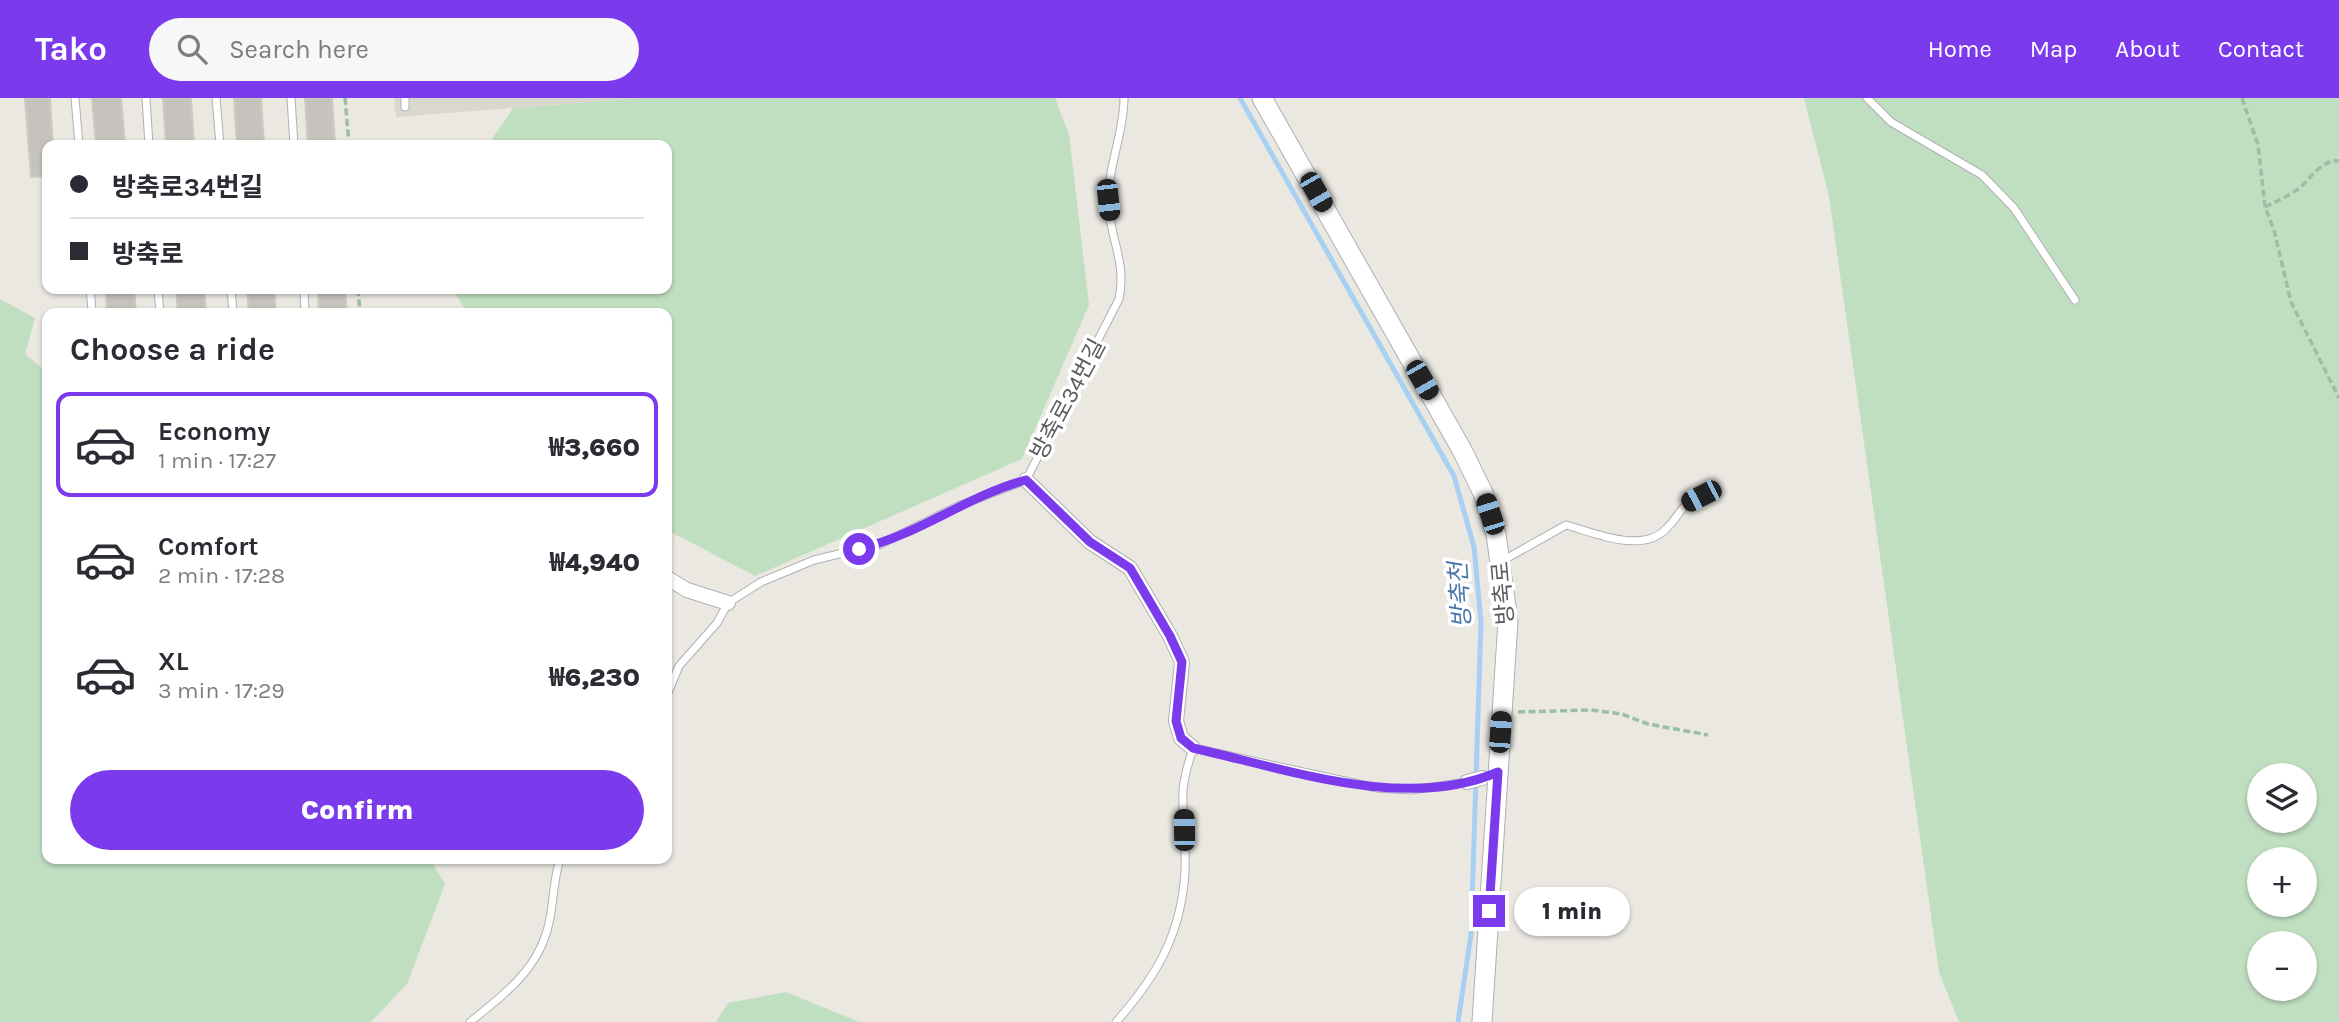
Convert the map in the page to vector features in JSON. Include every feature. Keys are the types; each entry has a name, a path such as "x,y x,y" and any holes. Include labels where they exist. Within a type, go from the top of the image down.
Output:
{"street":[{"name":"방축로","path":"1262,98 1462,450 1483,494 1501,561 1508,621 1502,712 1490,775 1482,1022"},
{"path":"1026,480 1090,542 1130,568 1182,662 1176,721 1181,738 1193,748"},
{"path":"672,581 687,590 727,603"},
{"path":"1467,782 1490,775"}],"lane":[{"path":"75,98 79,140"},
{"path":"146,98 149,140"},
{"path":"216,98 220,140"},
{"path":"291,98 294,140"},
{"name":"방축로34번길","path":"672,683 679,666 717,623 727,603 761,582 814,560 881,544 958,506 1026,480 1119,299 1123,278 1108,200 1111,173 1124,119 1124,98"},
{"path":"1867,98 1891,122 1982,175 2014,208 2075,300"},
{"path":"1501,561 1566,525 1623,540 1657,537 1668,527 1682,506 1701,496"},
{"path":"1116,1022 1152,979 1164,960 1176,923 1185,872 1183,787 1193,748 1377,788 1411,790 1467,782"},
{"path":"470,1022 531,967 544,943 553,880 558,864"}],"path":[{"path":"345,98 349,140"},
{"path":"2242,98 2258,145 2265,207 2274,229 2291,302 2339,398"},
{"path":"2265,207 2298,189 2318,169 2332,160 2339,160"},
{"path":"1502,712 1591,710 1622,714 1648,724 1708,735"}],"shaded area":[{"path":"394,98 642,98 396,117"}],"green space":[{"path":"642,98 1055,98 1069,134 1089,305 1022,459 755,576 672,533 672,308 464,308 456,294 672,294 672,140 491,140 513,108"},
{"path":"1804,98 2339,98 2339,1022 1959,1022 1939,972 1829,196"},
{"path":"0,299 35,318 25,354 42,368 42,864 433,864 445,884 407,984 371,1022 0,1022"},
{"path":"786,992 859,1022 716,1022 728,1003"}],"building":[{"path":"25,98 50,98 53,140 42,140 42,176 31,177"},
{"path":"92,98 121,98 125,140 96,140"},
{"path":"163,98 191,98 194,140 166,140"},
{"path":"234,98 261,98 264,140 237,140"},
{"path":"305,98 332,98 335,140 308,140"},
{"path":"106,294 134,294 136,308 107,308"},
{"path":"176,294 204,294 206,308 178,308"},
{"path":"247,294 274,294 276,308 249,308"},
{"path":"318,294 345,294 347,308 319,308"}],"waterway":[{"name":"방축천","path":"1240,98 1454,476 1474,547 1481,622 1471,934 1458,1022"}],"route":[{"path":"859,549 881,544 958,506 1007,485 1026,480 1090,542 1130,568 1182,662 1182,680 1176,700 1176,721 1181,738 1193,748 1377,788 1411,790 1467,782 1498,772 1489,911"}]}
